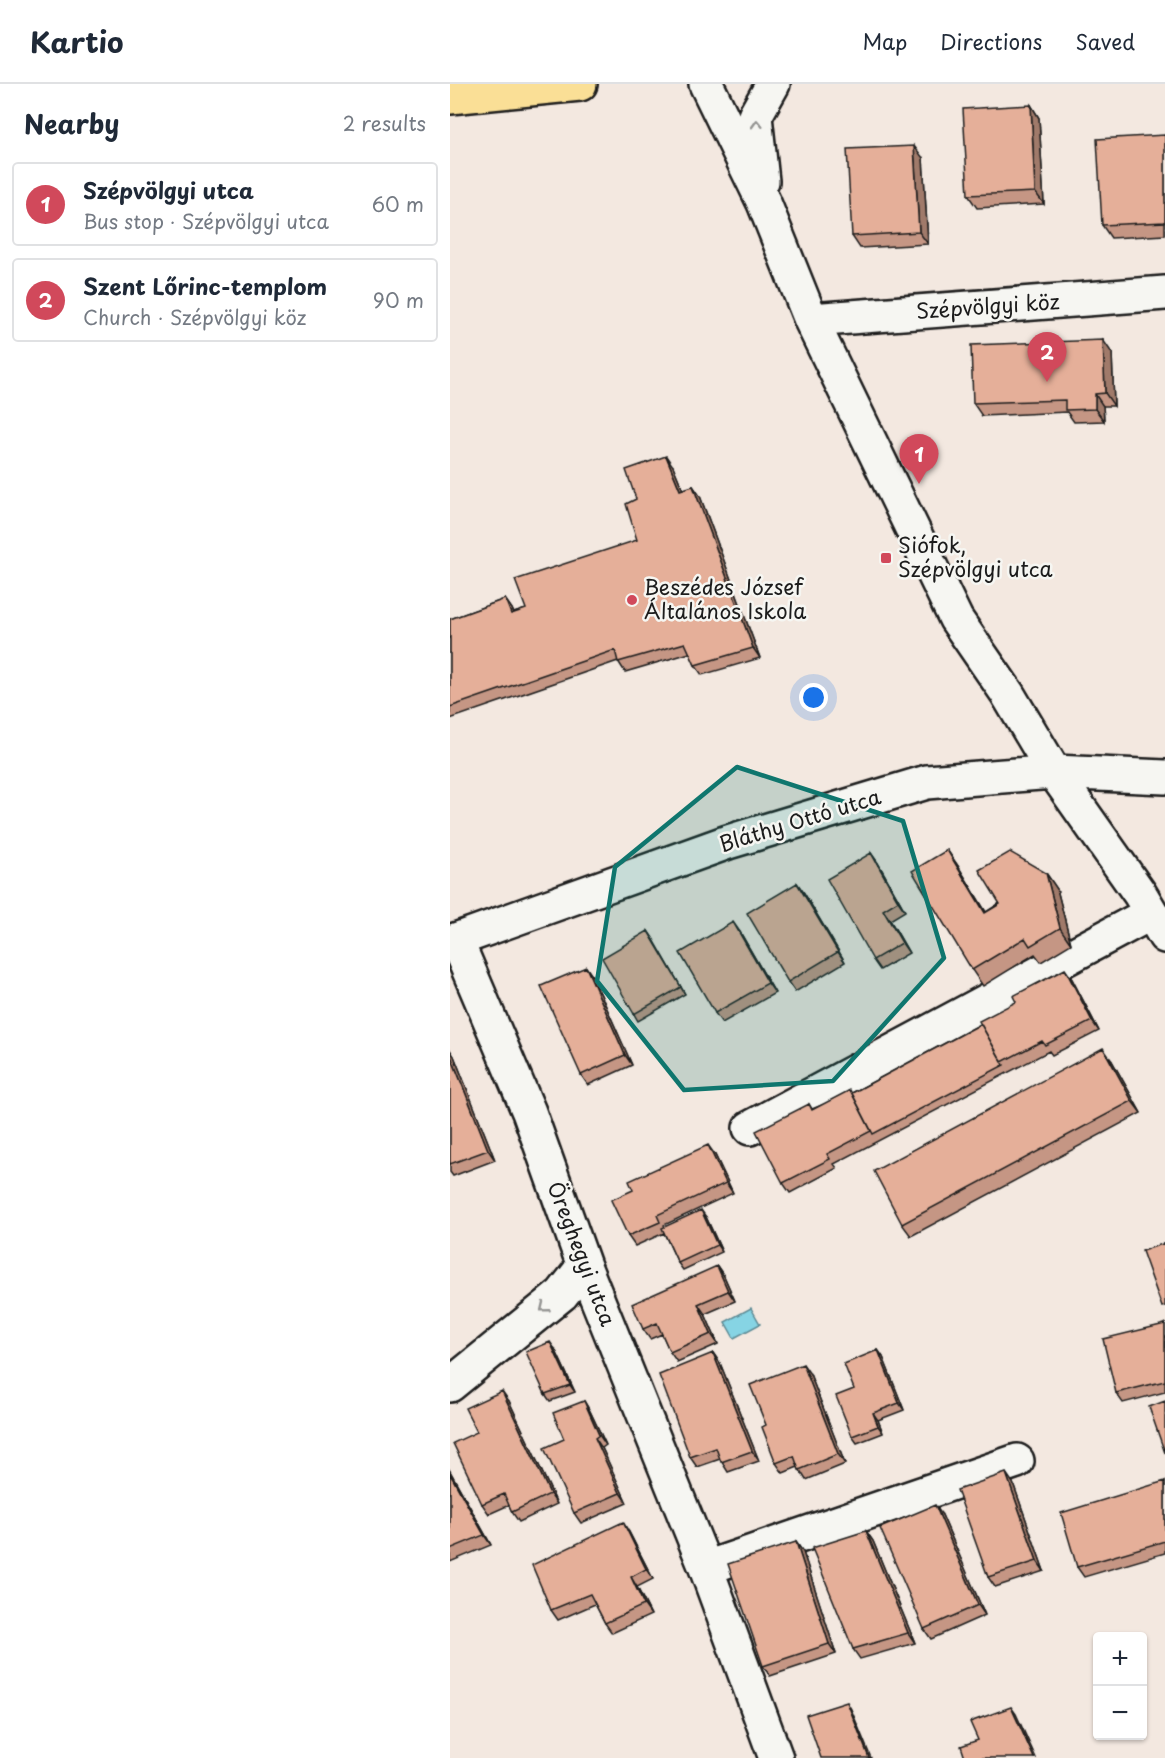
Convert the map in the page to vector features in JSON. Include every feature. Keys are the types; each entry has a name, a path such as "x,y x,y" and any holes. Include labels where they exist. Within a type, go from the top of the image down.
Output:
{"main road":[{"path":"450,95 580,84"}],"street":[{"path":"450,95 472,84"},
{"path":"706,84 764,203 812,320 956,619 1008,693 1054,772 1115,858 1158,925 750,1128"},
{"path":"764,203 755,116 773,84"},
{"name":"Szépvölgyi köz","path":"812,320 1165,293"},
{"name":"Bláthy Ottó utca","path":"453,941 728,842 927,782 1054,772 1165,777"},
{"name":"Öreghegyi utca","path":"453,941 529,1112 584,1266 706,1568 776,1758"},
{"path":"450,1385 562,1294 584,1266"},
{"path":"706,1568 1017,1461"}],"highlighted area":[{"path":"737,767 903,821 944,958 833,1081 684,1090 597,981 615,867"}],"water":[{"path":"751,1308 760,1324 734,1338 725,1322"}],"building":[{"path":"1031,105 1035,192 968,195 963,109"},
{"path":"1165,135 1165,222 1102,225 1097,139"},
{"path":"914,146 919,232 852,236 847,149"},
{"path":"1103,340 1105,393 1095,394 1095,409 1065,410 1065,400 973,403 971,345"},
{"name":"Beszédes József Általános Iskola","path":"666,456 680,490 693,486 753,648 695,665 685,643 618,662 615,650 450,707 450,619 505,599 511,614 526,609 515,580 637,540 626,504 636,499 626,470"},
{"path":"947,850 985,913 1000,904 979,870 1010,852 1046,873 1060,928 1030,946 1025,938 972,970 912,871"},
{"path":"871,853 898,901 883,910 902,943 873,960 827,879"},
{"path":"797,883 838,952 788,982 747,913"},
{"path":"733,922 768,983 715,1013 680,953"},
{"path":"648,931 681,987 634,1014 602,958"},
{"path":"586,967 625,1055 581,1075 541,986"},
{"path":"1065,969 1092,1021 1045,1045 1042,1041 1002,1062 979,1021 1016,1002 1013,996"},
{"path":"981,1024 1004,1065 873,1134 852,1093"},
{"path":"1103,1048 1132,1101 902,1224 874,1171"},
{"path":"450,1054 488,1150 450,1164"},
{"path":"850,1090 871,1131 827,1154 830,1159 783,1183 756,1131 809,1104 812,1110"},
{"path":"708,1145 726,1183 657,1215 660,1222 628,1236 611,1200 633,1190 629,1181"},
{"path":"701,1210 717,1245 678,1263 662,1228"},
{"path":"1165,1243 1165,1306 1162,1307 1142,1251"},
{"path":"717,1266 728,1291 698,1304 711,1334 670,1352 657,1323 643,1329 632,1304"},
{"path":"1165,1324 1165,1381 1116,1393 1103,1339"},
{"path":"550,1342 570,1385 545,1394 526,1352"},
{"path":"878,1350 899,1403 873,1413 878,1426 852,1436 836,1396 854,1389 844,1364"},
{"path":"713,1353 752,1451 721,1462 716,1448 690,1457 659,1375"},
{"path":"803,1364 838,1454 799,1470 794,1456 776,1463 762,1427 766,1425 750,1385"},
{"path":"502,1391 550,1494 512,1512 504,1494 482,1504 453,1443 477,1432 465,1408"},
{"path":"584,1401 599,1435 595,1438 620,1493 574,1513 544,1448 564,1439 553,1413"},
{"path":"1165,1401 1165,1453 1149,1407"},
{"path":"1006,1473 1037,1561 988,1577 957,1490"},
{"path":"450,1474 484,1535 450,1549"},
{"path":"1165,1481 1165,1541 1077,1567 1061,1513"},
{"path":"935,1505 978,1605 924,1629 880,1528"},
{"path":"623,1522 646,1569 631,1577 644,1605 605,1623 590,1594 551,1610 532,1565"},
{"path":"866,1531 908,1633 853,1649 812,1548"},
{"path":"796,1542 829,1644 763,1666 728,1564"},
{"path":"847,1702 869,1758 821,1758 806,1715"},
{"path":"1011,1707 1034,1758 965,1758 961,1746 978,1740 970,1722"}],"place":[{"name":"Szent Lőrinc-templom","path":"1047,382"},
{"name":"Szépvölgyi utca","path":"919,484"},
{"name":"Siófok, Szépvölgyi utca","path":"886,558"},
{"name":"Beszédes József Általános Iskola","path":"632,600"}]}
